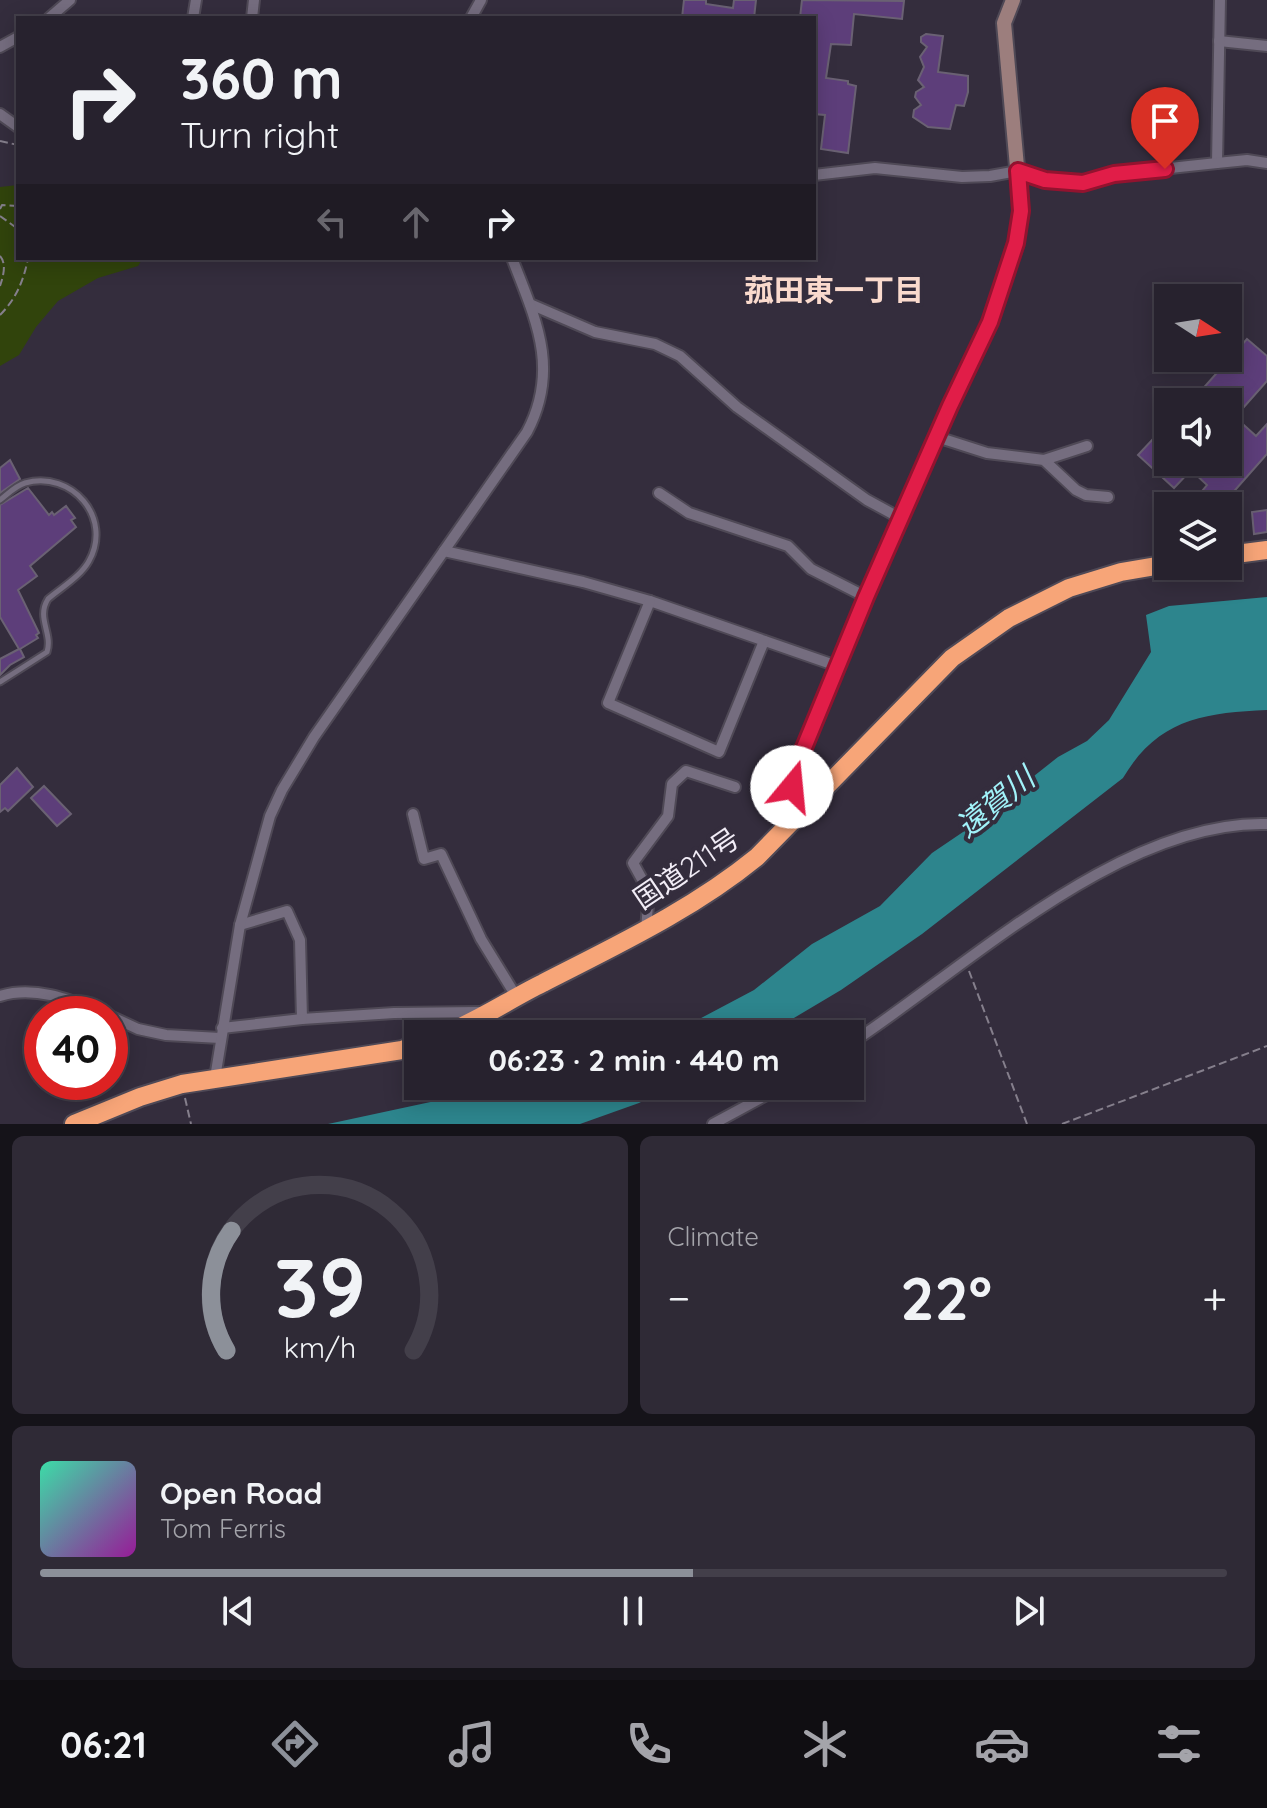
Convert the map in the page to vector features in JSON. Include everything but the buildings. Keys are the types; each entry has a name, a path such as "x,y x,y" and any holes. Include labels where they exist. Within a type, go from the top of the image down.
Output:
{"highway":[{"path":"1242,553 1267,550"},
{"name":"国道211号","path":"473,1020 646,930 732,877 757,857 952,658 1009,618 1069,588 1121,572 1154,566"},
{"path":"74,1124 182,1084 404,1049"}],"street":[{"path":"51,16 70,0"},
{"path":"800,812 792,787 797,767 866,597 990,322 1016,243 1021,211 1004,23 1013,0"},
{"path":"1217,163 1220,0"},
{"path":"1219,41 1267,46"},
{"path":"816,175 875,168 962,177 1018,171 1045,180 1083,183 1114,174 1247,160 1267,163"},
{"path":"215,1078 240,925 270,816 282,790 314,737 527,432 542,399 542,350 530,304 513,260"},
{"path":"530,304 595,332 655,344 680,356 737,407 867,500 902,519"},
{"path":"937,437 987,453 1044,460 1087,446"},
{"path":"1044,460 1076,490 1086,495 1108,497"},
{"path":"659,493 689,513 788,546 811,569 866,597"},
{"path":"444,551 583,582 650,601 837,666"},
{"path":"650,601 608,703 719,752 764,641"},
{"path":"646,930 649,892 633,863 668,816 672,784 686,771 735,787"},
{"path":"413,814 424,859 441,854 481,939 516,996"},
{"path":"864,1034 1054,899 1163,843 1210,829 1245,823 1267,824"},
{"path":"240,925 287,911 300,940 302,1019"},
{"path":"0,996 12,992 54,996"},
{"path":"128,1024 166,1035 221,1033 302,1019 394,1013 489,1012"},
{"path":"713,1124 757,1100"}],"lane":[{"path":"0,500 22,483 50,481 66,485 90,509 96,522 96,538 87,566 44,606 42,615 49,646 47,652 0,682"}],"path":[{"path":"0,256 3,260 0,286"},
{"path":"0,315 20,287 27,260"},
{"path":"966,963 1027,1124"},
{"path":"1062,1124 1267,1046"},
{"path":"184,1094 191,1124"}],"green space":[{"path":"16,185 16,260 142,260 138,266 98,278 58,301 36,327 19,355 0,366 0,187"}],"water":[{"path":"1267,597 1267,710 1203,717 1167,731 1151,743 1123,778 922,934 841,990 791,1020 697,1020 754,990 812,944 880,906 932,853 1058,757 1087,741 1109,720 1151,652 1146,615 1169,606"},
{"path":"440,1100 645,1100 580,1124 328,1124"}],"district":[{"name":"菰田東一丁目","path":"834,290"}],"route":[{"path":"792,787 803,750 866,597 990,322 1005,282 1021,211 1018,171 1045,180 1083,183 1114,174 1165,169"}],"water label":[{"name":"遠賀川","path":"995,802"}]}
